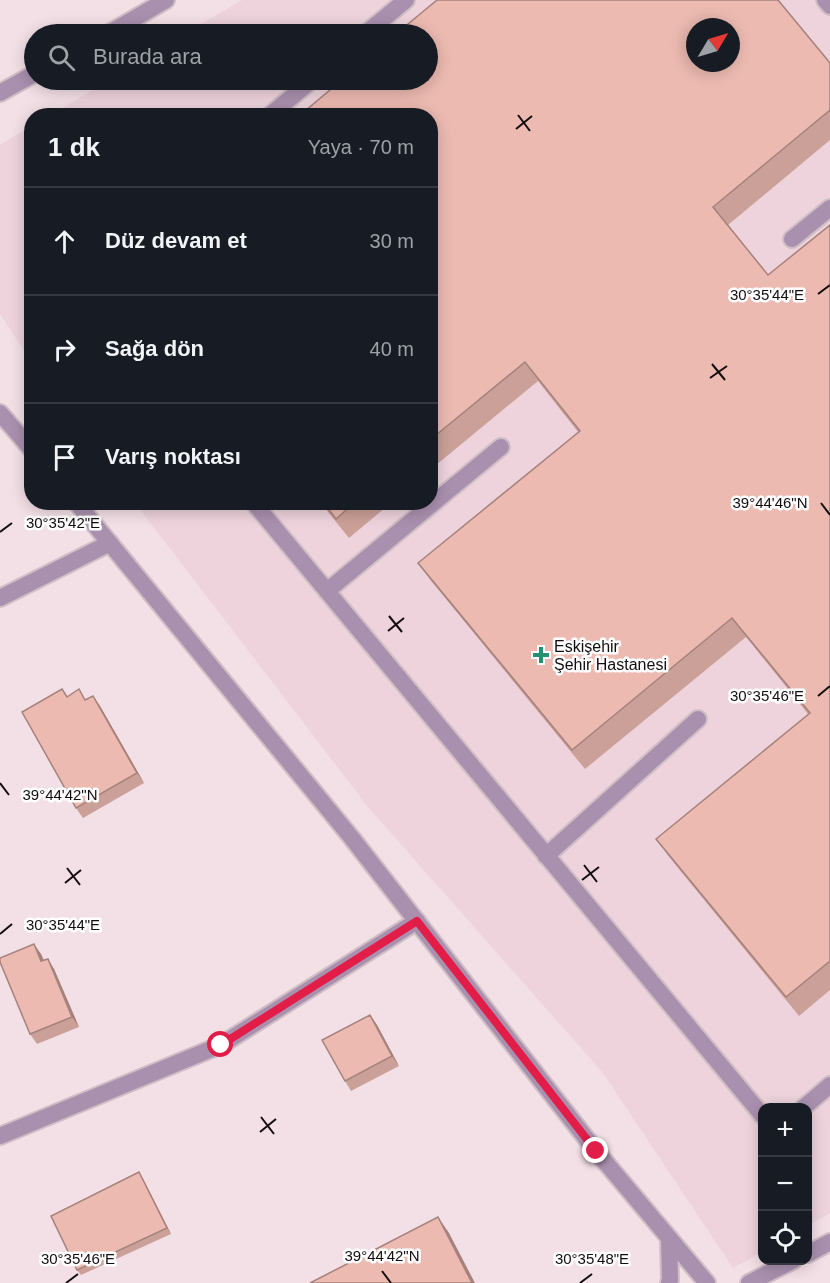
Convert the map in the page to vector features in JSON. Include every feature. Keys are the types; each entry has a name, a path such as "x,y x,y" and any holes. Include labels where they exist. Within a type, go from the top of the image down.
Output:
{"street":[{"path":"125,24 166,0"},
{"path":"377,24 406,0"},
{"path":"825,0 830,6"},
{"path":"0,93 24,80"},
{"path":"279,108 300,90"},
{"path":"792,239 830,208"},
{"path":"0,413 24,441"},
{"path":"438,499 501,447"},
{"path":"83,510 351,837 596,1151 707,1283"},
{"path":"260,510 758,1110"},
{"path":"327,591 425,510"},
{"path":"0,598 110,543"},
{"path":"546,856 698,719"},
{"path":"0,1136 221,1045 417,921"},
{"path":"808,1103 830,1085"},
{"path":"669,1238 669,1283"},
{"path":"812,1251 830,1242"},
{"path":"749,1283 784,1265"}],"shaded area":[{"name":"Eskişehir Şehir Hastanesi","path":"242,0 830,0 830,1213 812,1224 812,1103 758,1103 758,1254 733,1268 603,1073 368,807 140,510 438,510 438,108 62,108 92,90 438,90 438,24 201,24"},
{"path":"24,130 24,350 0,314 0,145"}],"building":[{"path":"437,0 778,0 830,63 830,110 713,207 768,275 830,225 830,961 786,997 656,839 810,713 732,618 572,750 418,563 580,431 525,362 438,433 438,108 309,108 330,90 438,90 438,24 408,24"},
{"path":"329,510 346,510 336,519"},
{"path":"62,689 67,697 79,689 85,700 93,696 137,773 76,808 22,712"},
{"path":"34,944 41,961 48,959 72,1017 30,1034 0,958"},
{"path":"370,1015 392,1056 345,1081 322,1040"},
{"path":"139,1172 167,1228 77,1270 51,1216"},
{"path":"438,1217 472,1283 310,1283"}],"place":[{"name":"Eskişehir Şehir Hastanesi","path":"541,655"}],"route":[{"path":"221,1045 417,921 596,1151"}]}
